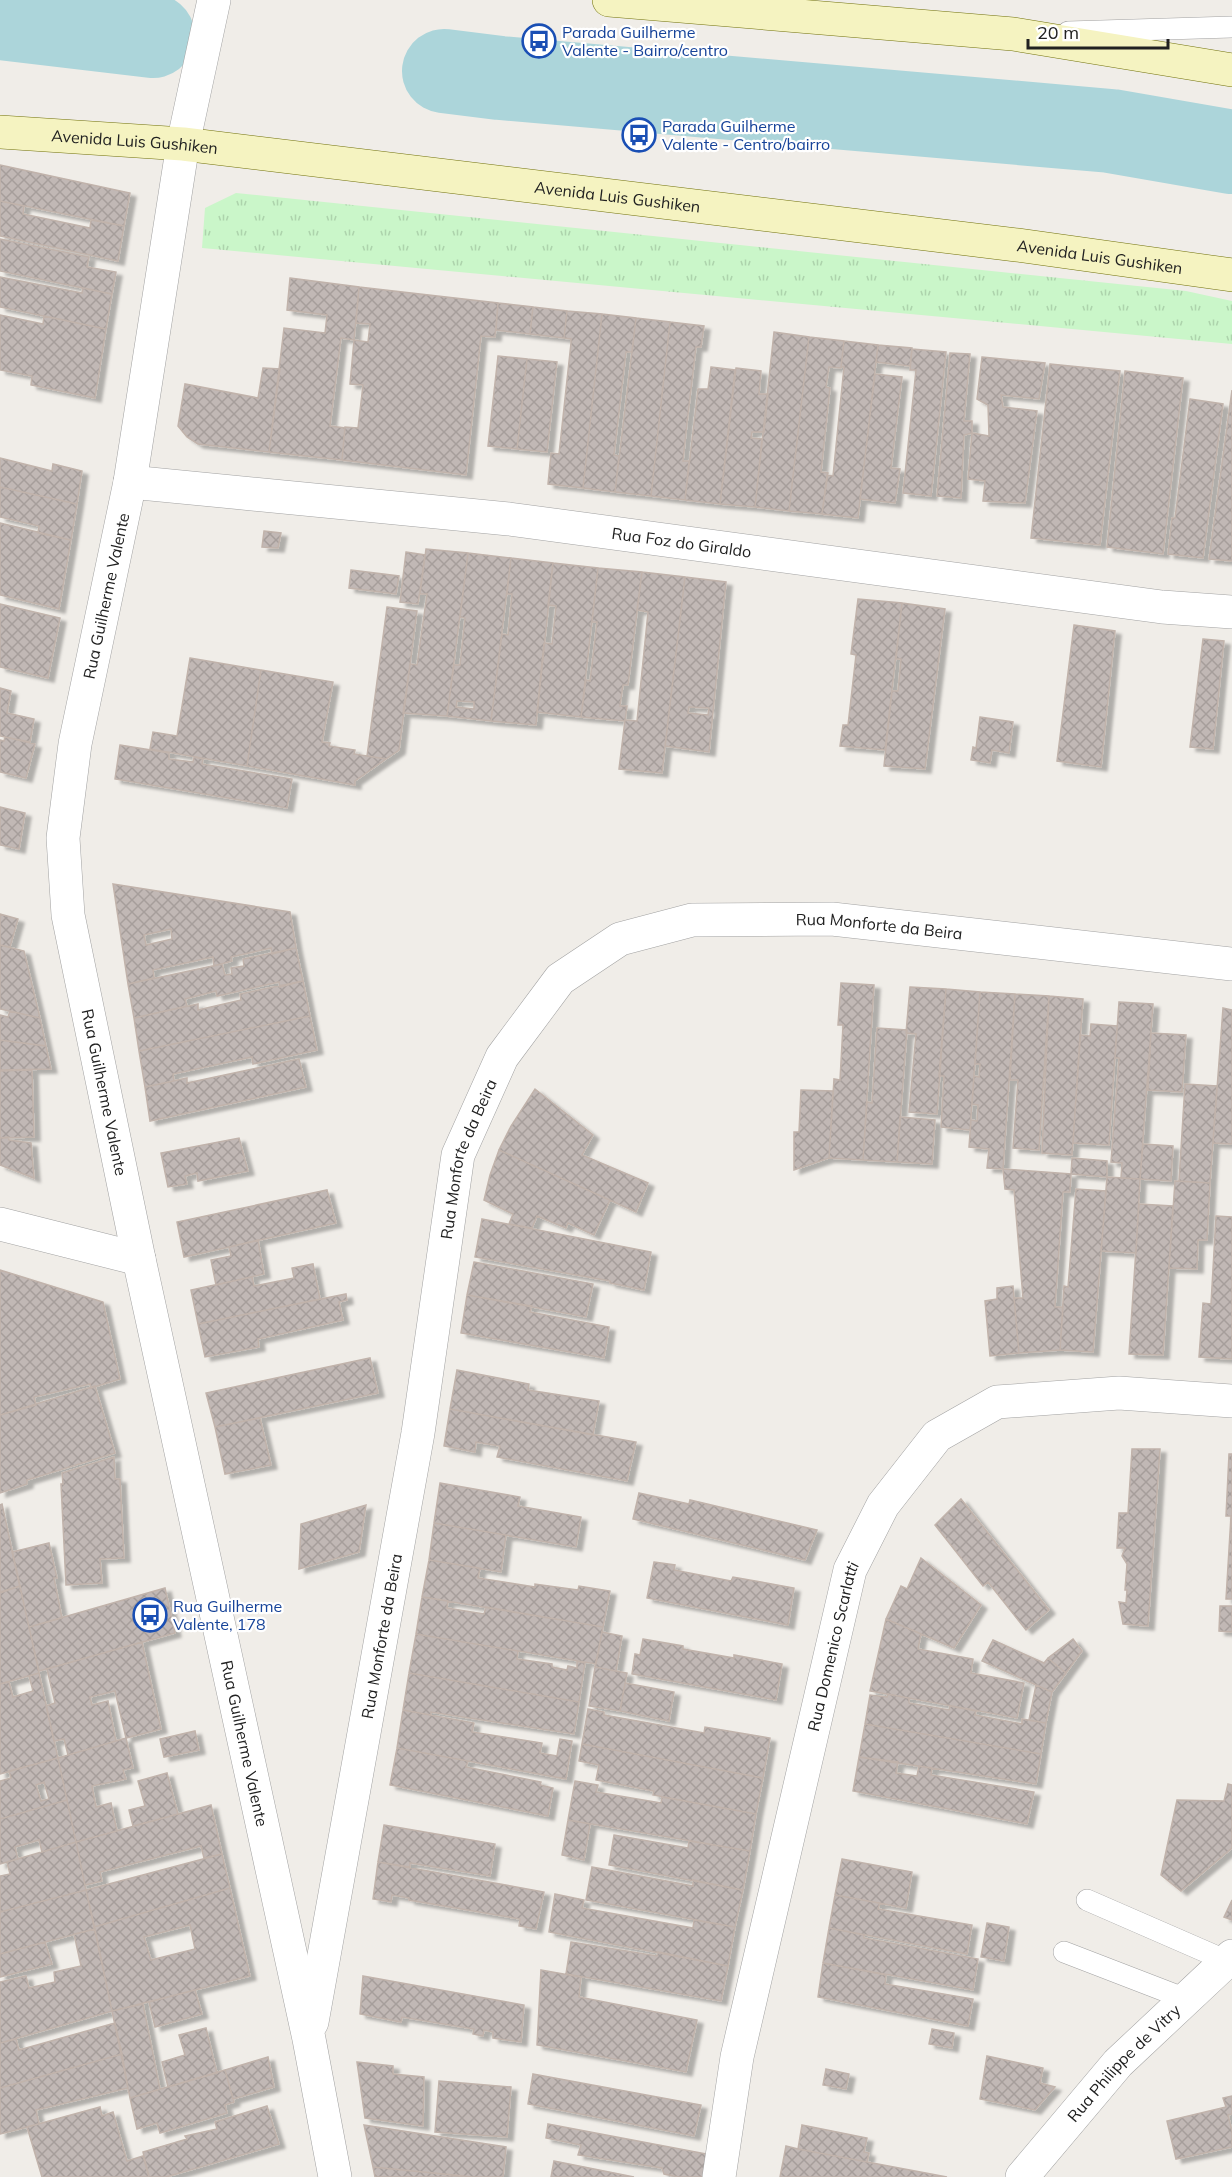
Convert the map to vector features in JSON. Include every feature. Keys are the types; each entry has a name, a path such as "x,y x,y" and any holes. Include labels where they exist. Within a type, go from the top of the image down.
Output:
{"main road":[{"path":"609,0 1013,33 1232,70"},
{"name":"Avenida Luis Gushiken","path":"0,132 183,144 1017,245 1232,275"}],"street":[{"name":"Rua Guilherme Valente","path":"214,0 183,144 130,482 75,744 63,838 68,915 139,1259 309,2039 335,2177"},
{"name":"Rua Foz do Giraldo","path":"130,482 509,519 1150,605 1232,612"},
{"name":"Rua Monforte da Beira","path":"309,2039 418,1432 458,1155 502,1057 560,980 620,939 692,920 832,919 1232,964"},
{"path":"0,1224 139,1259"},
{"name":"Rua Domenico Scarlatti","path":"719,2177 737,2056 850,1570 883,1505 937,1436 997,1402 1119,1393 1232,1401"},
{"name":"Rua Philippe de Vitry","path":"1022,2177 1118,2063 1229,1959"}],"lane":[{"path":"1013,33 1232,27"},
{"path":"1087,1900 1229,1959"},
{"path":"1064,1952 1186,1999"}],"green space":[{"path":"236,193 1186,291 1232,301 1232,344 202,248 205,208"}],"building":[{"path":"0,165 130,193 124,226 0,201"},
{"path":"0,201 24,206 23,214 90,228 91,220 124,226 118,261 0,236"},
{"path":"0,239 89,257 87,267 116,272 112,294 0,271"},
{"path":"0,277 82,293 83,288 112,294 106,329 0,307"},
{"path":"290,278 359,287 354,340 341,338 330,426 345,428 342,460 269,452 284,328 325,333 327,315 287,310"},
{"path":"359,287 498,303 495,337 481,336 466,475 342,460 345,427 358,428 363,385 350,384 354,340 368,342 370,324 356,323"},
{"path":"498,303 533,307 530,334 496,330"},
{"path":"533,307 567,311 564,338 530,334"},
{"path":"567,311 602,314 583,488 548,484 551,453 559,454 571,343 571,339 564,338"},
{"path":"602,314 636,318 632,352 626,352 614,455 619,456 615,492 583,488"},
{"path":"0,315 43,324 44,316 106,329 95,398 31,385 32,376 0,370"},
{"path":"636,318 670,322 651,496 615,492"},
{"path":"670,322 704,326 701,347 696,347 687,423 683,461 689,461 685,500 651,496"},
{"path":"774,332 809,337 789,511 755,507"},
{"path":"809,337 844,341 841,368 829,367 826,387 830,388 821,472 828,473 822,514 789,511"},
{"path":"844,341 878,345 858,518 822,514 827,475 833,476 844,367 841,367"},
{"path":"878,345 912,348 910,366 876,362"},
{"path":"912,349 946,352 931,496 903,493 916,370 910,370"},
{"path":"950,353 970,354 964,421 972,421 972,433 964,435 961,498 937,496"},
{"path":"498,356 527,359 517,449 488,446"},
{"path":"982,357 1045,363 1039,399 1001,395 1003,407 1037,411 1025,503 983,501 985,481 968,479 972,433 989,436 988,405 977,399"},
{"path":"527,359 557,362 547,452 517,449"},
{"path":"1050,364 1120,371 1100,545 1031,538"},
{"path":"711,367 735,370 720,504 685,500 698,389 708,389"},
{"path":"263,368 280,369 269,452 198,444 187,437 178,426 185,384 258,398"},
{"path":"736,368 761,371 759,394 768,394 764,432 752,432 751,438 762,439 755,507 720,504"},
{"path":"1125,371 1183,378 1163,554 1107,547"},
{"path":"875,374 902,377 891,468 900,469 895,503 860,499"},
{"path":"1232,390 1232,561 1209,559"},
{"path":"1190,399 1223,404 1203,558 1168,554 1172,518 1175,518"},
{"path":"0,458 52,471 53,464 82,471 77,504 0,487"},
{"path":"0,487 77,504 71,540 38,533 39,526 0,517"},
{"path":"0,523 71,540 59,609 0,595"},
{"path":"264,531 281,533 278,548 262,547"},
{"path":"426,549 468,553 447,716 403,713 410,664 417,665 427,594 420,594"},
{"path":"406,552 425,555 418,604 400,602"},
{"path":"468,553 511,558 491,721 447,716 454,665 460,665 465,618 460,617","holes":["457,701 474,702 474,709 456,707"]},
{"path":"511,558 553,563 536,725 491,721 502,634 508,635 512,594 507,594"},
{"path":"553,563 598,568 581,717 537,712 544,643 552,644 556,606 548,605"},
{"path":"598,568 642,572 628,685 623,685 620,706 627,706 625,721 581,717 586,680 590,681 597,622 592,622"},
{"path":"351,570 399,576 396,594 349,588"},
{"path":"642,572 685,577 662,773 619,769 625,720 637,721 648,612 637,610"},
{"path":"685,577 726,582 709,752 665,746","holes":["689,707 709,708 708,715 688,713"]},
{"path":"858,599 902,603 885,750 840,746 843,725 848,725 856,655 851,654"},
{"path":"902,603 945,609 925,769 884,766 892,691 898,691 901,659 896,659"},
{"path":"0,604 60,618 48,678 0,667"},
{"path":"387,607 417,611 399,750 386,759 367,756"},
{"path":"1074,625 1115,631 1101,767 1057,761"},
{"path":"1203,639 1224,641 1213,749 1190,747"},
{"path":"190,658 261,670 247,766 150,749 153,732 177,736"},
{"path":"261,670 333,682 322,742 330,743 329,746 355,750 354,754 386,759 355,781 355,785 247,766"},
{"path":"0,688 11,691 7,713 34,719 30,742 0,736"},
{"path":"980,717 1013,722 1009,753 992,750 990,763 971,760 973,747 976,748"},
{"path":"5,737 35,744 26,778 0,772 0,740 4,741"},
{"path":"120,745 169,753 169,759 193,762 194,757 203,759 202,764 292,779 287,808 115,779"},
{"path":"0,807 25,813 19,849 0,845"},
{"path":"113,884 290,912 296,948 272,954 271,948 231,957 232,961 214,966 213,957 153,970 154,978 128,984","holes":["171,929 172,939 146,945 144,935"]},
{"path":"0,914 18,919 10,947 0,945"},
{"path":"0,945 24,951 40,1018 0,1009"},
{"path":"296,948 303,981 280,987 279,982 217,996 216,991 185,999 187,1006 134,1018 128,984 222,964 225,975 232,974 231,968 244,966 243,959"},
{"path":"303,981 310,1016 139,1051 134,1018 198,1004 198,1010 241,1000 240,994"},
{"path":"841,983 874,985 863,1160 829,1158 834,1079 840,1080 843,1025 838,1025"},
{"path":"910,987 946,989 937,1114 909,1112 916,1034 906,1033"},
{"path":"946,989 980,992 970,1130 941,1127 944,1076 939,1076"},
{"path":"980,992 1015,994 1003,1169 987,1168 989,1149 969,1147 971,1120 977,1121 978,1105 972,1104 974,1076 979,1077 980,1064 975,1064"},
{"path":"1015,994 1049,996 1039,1150 1013,1148 1018,1080 1010,1080"},
{"path":"1049,996 1083,999 1072,1155 1042,1153"},
{"path":"1119,1002 1153,1004 1140,1179 1121,1178 1122,1163 1111,1162 1119,1058 1115,1058"},
{"path":"1223,1008 1232,1010 1232,1144 1213,1143"},
{"path":"10,1011 40,1018 46,1046 0,1040 0,1015 8,1017"},
{"path":"310,1016 317,1050 253,1064 252,1057 173,1074 174,1081 145,1087 139,1051"},
{"path":"1091,1024 1117,1026 1109,1145 1073,1143 1080,1035 1090,1036"},
{"path":"877,1028 907,1030 897,1162 863,1160 867,1102 872,1103"},
{"path":"1151,1033 1186,1035 1182,1092 1148,1090"},
{"path":"0,1040 46,1046 51,1069 0,1070"},
{"path":"299,1059 306,1087 150,1121 145,1087 187,1078 187,1083"},
{"path":"32,1070 34,1137 0,1138 0,1071"},
{"path":"1185,1084 1217,1086 1210,1183 1179,1181"},
{"path":"535,1089 593,1135 582,1155 648,1183 636,1212 499,1150 511,1126"},
{"path":"801,1090 833,1091 829,1158 794,1170 794,1132 799,1132"},
{"path":"900,1117 935,1120 932,1164 897,1162"},
{"path":"8,1137 9,1140 31,1143 34,1178 0,1165 0,1138"},
{"path":"239,1138 248,1171 198,1181 197,1173 185,1176 187,1184 168,1187 161,1153"},
{"path":"1143,1144 1173,1146 1171,1181 1140,1179"},
{"path":"499,1150 610,1200 594,1235 568,1223 566,1228 537,1216 532,1228 509,1224 513,1214 484,1200"},
{"path":"1072,1158 1107,1161 1107,1177 1071,1174"},
{"path":"1003,1169 1071,1174 1070,1192 1063,1192 1055,1307 1063,1307 1060,1350 1019,1353 1014,1298 1023,1298 1014,1190 1005,1189"},
{"path":"1107,1177 1140,1179 1136,1253 1101,1251"},
{"path":"1175,1181 1210,1183 1207,1240 1198,1240 1197,1269 1169,1268"},
{"path":"1076,1189 1106,1191 1093,1352 1060,1350 1064,1286 1068,1287"},
{"path":"327,1190 336,1223 184,1257 177,1222"},
{"path":"1139,1204 1173,1206 1163,1355 1129,1354"},
{"path":"1216,1216 1232,1217 1232,1359 1199,1357 1203,1303 1211,1304"},
{"path":"482,1219 651,1252 644,1290 610,1283 610,1281 475,1257"},
{"path":"258,1240 264,1274 216,1285 211,1260 231,1256 229,1247"},
{"path":"474,1262 593,1284 586,1317 467,1295"},
{"path":"313,1264 320,1299 198,1324 191,1290 252,1277 254,1286 294,1278 292,1268"},
{"path":"0,1270 103,1302 120,1379 91,1388 90,1384 34,1397 36,1405 0,1415"},
{"path":"1013,1286 1019,1353 990,1356 985,1301 997,1299 997,1288"},
{"path":"346,1294 347,1300 339,1302 343,1320 258,1339 259,1347 205,1357 198,1324"},
{"path":"467,1295 532,1306 530,1312 609,1327 604,1358 461,1333"},
{"path":"370,1358 378,1393 215,1427 206,1393"},
{"path":"457,1370 529,1384 528,1390 599,1401 593,1435 450,1409"},
{"path":"95,1386 115,1453 27,1480 27,1484 0,1493 0,1415"},
{"path":"450,1409 636,1442 627,1481 497,1457 500,1446 476,1442 475,1452 444,1446"},
{"path":"260,1418 271,1465 225,1474 215,1427"},
{"path":"1132,1449 1160,1449 1148,1626 1123,1624 1119,1602 1126,1603 1127,1564 1122,1556 1125,1548 1117,1548 1119,1513 1128,1513"},
{"path":"1229,1454 1232,1454 1232,1599 1226,1599 1231,1516 1226,1516"},
{"path":"114,1457 115,1479 120,1479 124,1558 100,1559 102,1583 66,1585 62,1473"},
{"path":"440,1483 520,1497 518,1506 581,1517 576,1547 434,1523"},
{"path":"639,1493 689,1504 690,1500 817,1530 805,1560 633,1519"},
{"path":"961,1499 1049,1610 1026,1630 988,1582 983,1586 935,1525"},
{"path":"2,1504 20,1586 0,1592 0,1505"},
{"path":"366,1505 359,1552 299,1569 301,1524"},
{"path":"434,1523 506,1535 501,1572 429,1560"},
{"path":"49,1543 57,1578 54,1578 62,1618 29,1627 12,1552"},
{"path":"921,1558 981,1605 954,1648 886,1619 901,1586 907,1589"},
{"path":"429,1560 480,1568 478,1578 535,1587 535,1584 578,1590 579,1586 610,1591 603,1627 422,1597"},
{"path":"654,1562 675,1565 674,1570 731,1581 733,1577 794,1588 788,1625 647,1598"},
{"path":"20,1586 39,1673 0,1684 0,1593"},
{"path":"165,1588 175,1633 39,1671 29,1627"},
{"path":"422,1597 448,1601 447,1608 484,1614 486,1607 603,1627 596,1664 416,1634"},
{"path":"1220,1606 1232,1606 1232,1632 1219,1631"},
{"path":"886,1619 921,1634 918,1649 973,1659 971,1673 1024,1683 1017,1718 870,1691"},
{"path":"602,1632 622,1636 616,1671 595,1667"},
{"path":"416,1634 518,1651 517,1659 552,1664 552,1667 567,1670 568,1666 577,1668 577,1661 585,1663 579,1702 409,1673"},
{"path":"643,1639 683,1646 683,1649 782,1664 776,1700 632,1674 635,1654 640,1655"},
{"path":"1073,1639 1082,1651 1066,1673 1048,1658"},
{"path":"993,1640 1044,1663 1048,1658 1066,1673 1052,1692 982,1661"},
{"path":"142,1642 161,1729 126,1738 115,1691 90,1697 92,1705 108,1701 116,1741 68,1755 64,1739 54,1741 46,1706 55,1703 47,1669"},
{"path":"595,1667 627,1673 620,1711 589,1706"},
{"path":"39,1673 58,1758 0,1774 0,1684 9,1682 13,1697 33,1691 29,1676"},
{"path":"409,1673 579,1702 574,1734 431,1712 431,1715 403,1710"},
{"path":"625,1683 674,1692 669,1721 620,1711"},
{"path":"1036,1685 1052,1692 1046,1723 1029,1720"},
{"path":"888,1694 909,1698 909,1703 949,1710 950,1706 976,1711 975,1715 1022,1724 1022,1719 1046,1723 1041,1754 865,1724 870,1695 887,1697"},
{"path":"588,1709 604,1712 604,1715 704,1733 705,1727 770,1738 763,1778 582,1744"},
{"path":"403,1710 474,1723 472,1732 542,1743 540,1753 557,1756 560,1739 572,1741 566,1779 397,1748"},
{"path":"865,1724 1041,1754 1036,1784 859,1757"},
{"path":"195,1731 199,1750 164,1757 160,1739"},
{"path":"126,1738 133,1768 123,1770 126,1779 92,1786 96,1807 111,1803 117,1831 76,1842 58,1758"},
{"path":"582,1744 763,1778 756,1814 653,1795 654,1791 596,1780 599,1765 579,1761"},
{"path":"397,1748 468,1761 466,1767 541,1782 540,1785 553,1788 548,1816 390,1785"},
{"path":"859,1757 898,1762 896,1773 917,1776 919,1766 932,1768 931,1775 1034,1792 1027,1824 853,1791"},
{"path":"58,1758 67,1800 0,1819 0,1781 11,1778 9,1771","holes":["44,1782 49,1799 41,1801 36,1785"]},
{"path":"167,1773 178,1814 133,1826 129,1810 145,1806 138,1781"},
{"path":"575,1781 598,1785 596,1792 661,1803 662,1797 756,1814 750,1851 568,1820"},
{"path":"1228,1784 1232,1785 1232,1848 1181,1891 1161,1875 1177,1800 1224,1801"},
{"path":"67,1800 76,1842 42,1852 39,1840 15,1847 18,1859 0,1864 0,1819"},
{"path":"211,1805 222,1854 204,1858 201,1846 100,1872 102,1881 85,1885 76,1842"},
{"path":"568,1820 590,1824 584,1860 562,1855"},
{"path":"384,1825 495,1844 490,1876 410,1863 410,1867 378,1862"},
{"path":"614,1835 688,1848 689,1841 750,1851 743,1890 609,1865"},
{"path":"76,1842 86,1890 0,1912 0,1876 10,1874 7,1862"},
{"path":"222,1854 230,1888 94,1927 86,1890"},
{"path":"842,1859 912,1872 906,1908 835,1895"},
{"path":"378,1862 544,1892 536,1929 519,1926 520,1919 409,1900 409,1898 392,1895 391,1902 373,1899"},
{"path":"592,1867 693,1886 693,1880 743,1890 735,1927 586,1900"},
{"path":"230,1888 250,1976 112,2011 94,1927","holes":["190,1925 195,1949 151,1960 144,1937"]},
{"path":"86,1890 95,1929 0,1954 0,1912"},
{"path":"555,1894 584,1900 582,1908 693,1928 694,1920 735,1927 728,1966 549,1932"},
{"path":"835,1895 880,1903 878,1909 972,1925 967,1954 829,1928"},
{"path":"1232,1900 1232,1920 1224,1917"},
{"path":"987,1923 1009,1927 1004,1961 981,1957"},
{"path":"829,1928 864,1935 864,1938 978,1959 973,1990 823,1963"},
{"path":"95,1929 112,2011 0,2043 0,1982 26,1976 29,1988 55,1982 54,1972 81,1966 74,1934"},
{"path":"45,1942 52,1964 0,1977 0,1954"},
{"path":"571,1942 657,1956 658,1952 728,1966 721,2001 566,1974"},
{"path":"823,1963 886,1975 885,1984 973,1999 968,2026 818,1997"},
{"path":"541,1970 581,1977 579,1997 697,2020 686,2072 537,2045"},
{"path":"363,1976 524,2005 521,2042 493,2038 493,2032 484,2030 483,2036 473,2034 474,2029 402,2017 401,2022 360,2014"},
{"path":"195,1990 202,2014 155,2027 149,2002"},
{"path":"143,2004 160,2089 130,2098 112,2011"},
{"path":"115,2023 122,2054 0,2088 0,2043 16,2039 19,2050"},
{"path":"206,2028 217,2073 168,2087 162,2062 185,2055 179,2035"},
{"path":"932,2029 954,2033 952,2048 929,2044"},
{"path":"122,2054 128,2088 36,2110 39,2124 0,2134 0,2088"},
{"path":"987,2056 1043,2068 1040,2083 1055,2087 1035,2110 980,2099"},
{"path":"268,2057 274,2087 233,2099 225,2070"},
{"path":"357,2062 393,2066 393,2074 424,2077 423,2126 365,2118"},
{"path":"826,2069 849,2074 846,2089 823,2085"},
{"path":"225,2070 234,2102 225,2105 227,2113 160,2133 157,2123 137,2129 130,2098"},
{"path":"533,2074 701,2105 694,2136 528,2104"},
{"path":"439,2081 511,2087 507,2137 435,2132"},
{"path":"1232,2096 1232,2114 1228,2115 1232,2131 1232,2147 1176,2159 1167,2121 1226,2107 1223,2098"},
{"path":"267,2106 279,2144 166,2177 149,2177 143,2152 187,2139 185,2136 217,2129 215,2122"},
{"path":"100,2107 102,2116 113,2112 127,2161 143,2156 149,2177 42,2177 27,2127"},
{"path":"548,2124 712,2155 706,2177 678,2177 664,2174 662,2168 578,2155 581,2145 546,2138"},
{"path":"364,2125 506,2147 503,2177 472,2177 373,2167"},
{"path":"802,2125 867,2138 864,2152 869,2153 867,2162 798,2149"},
{"path":"786,2146 798,2149 947,2177 780,2177"},
{"path":"554,2161 634,2177 551,2177"},
{"path":"373,2167 463,2176 463,2177 375,2177"}],"waterway":[{"path":"0,18 153,36"},
{"path":"444,71 500,78 1111,131 1232,152"}],"place":[{"name":"Parada Guilherme Valente - Bairro/centro","path":"539,41"},
{"name":"Parada Guilherme Valente - Centro/bairro","path":"639,135"},
{"name":"Rua Guilherme Valente, 178","path":"150,1615"}]}
